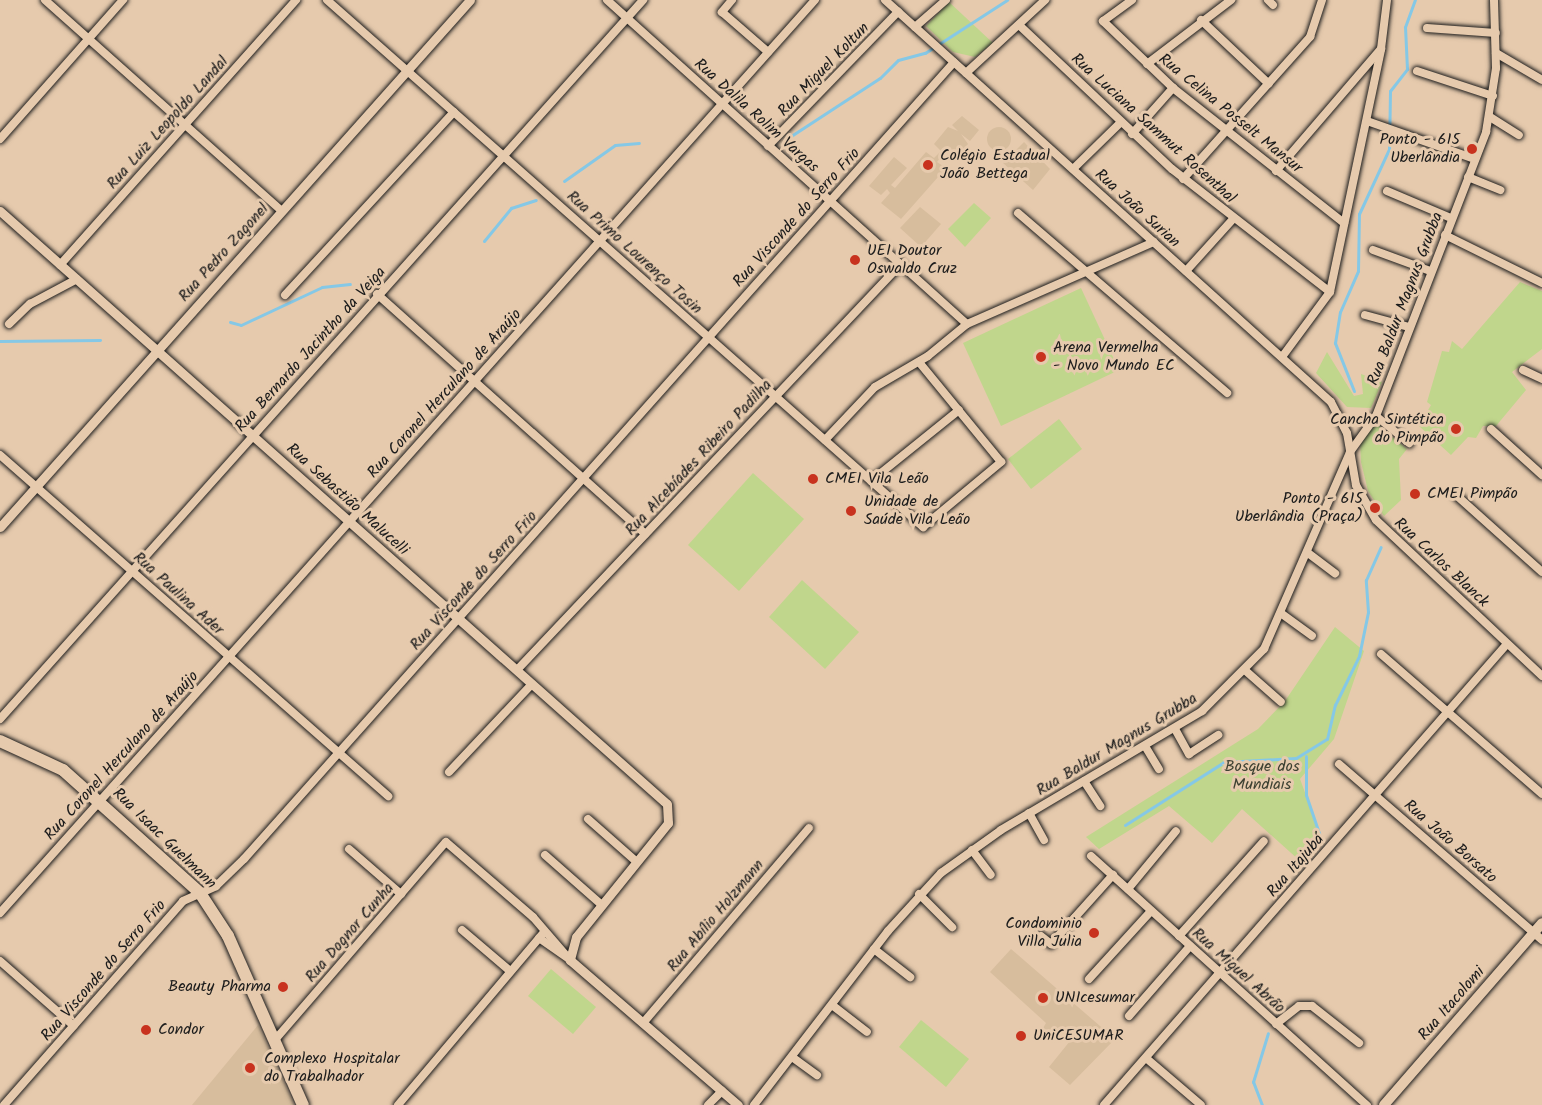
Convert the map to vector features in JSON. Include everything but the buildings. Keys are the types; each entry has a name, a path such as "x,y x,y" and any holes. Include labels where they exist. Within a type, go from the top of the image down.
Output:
{"main road":[{"name":"Rua Isaac Guelmann","path":"0,741 45,759 100,801 200,893 228,936 303,1105"},
{"name":"Rua Itacolomi","path":"1384,1105 1538,937 1542,924"}],"street":[{"path":"45,0 282,211"},
{"path":"0,139 123,0"},
{"name":"Rua Luiz Leopoldo Landal","path":"60,265 296,0"},
{"name":"Rua Primo Lourenço Tosin","path":"327,0 923,526 1001,462 959,410"},
{"name":"Rua Pedro Zagonel","path":"0,527 470,0"},
{"name":"Rua Dalila Rolim Vargas","path":"607,0 967,324"},
{"name":"Rua Bernardo Jacintho da Veiga","path":"2,714 377,294 505,157 644,0"},
{"path":"732,0 722,12 768,52"},
{"name":"Rua Coronel Herculano de Araújo","path":"0,913 815,0"},
{"name":"Rua João Surian","path":"885,0 1331,402 1350,452"},
{"path":"915,27 946,0"},
{"path":"966,73 1045,0"},
{"name":"Rua Celina Posselt Mansur","path":"1132,0 1102,21 1173,88 1344,223"},
{"path":"1147,64 1201,20 1231,0"},
{"path":"1183,179 1315,30 1322,0"},
{"path":"1282,357 1330,292 1367,121 1381,49 1387,0"},
{"name":"Rua Baldur Magnus Grubba","path":"754,1105 874,949 920,894 972,850 1029,813 1174,729 1247,672 1282,614 1350,452 1376,416 1408,327 1475,159 1490,117 1493,96 1496,54 1494,0"},
{"name":"Rua Miguel Koltun","path":"768,146 898,12"},
{"path":"1201,20 1269,84"},
{"name":"Rua Luciana Sammut Rosenthal","path":"1019,25 1120,123 1183,179 1330,292"},
{"path":"1427,28 1496,33"},
{"path":"1276,171 1381,49"},
{"path":"1496,54 1542,80"},
{"name":"Rua Visconde do Serro Frio","path":"4,1105 183,901 200,893 236,868 954,62"},
{"path":"1417,71 1493,96"},
{"path":"1132,134 1173,88"},
{"path":"285,295 454,112"},
{"path":"1490,117 1519,135"},
{"path":"1367,121 1475,159"},
{"path":"1073,169 1120,123"},
{"path":"1468,177 1500,190"},
{"path":"1388,191 1451,219"},
{"name":"Rua Sebastião Malucelli","path":"0,211 663,800 670,814 638,862"},
{"path":"1018,213 1089,271 1227,393"},
{"path":"1186,271 1233,219"},
{"path":"1445,235 1542,283"},
{"path":"825,440 871,390 919,362 967,324 1154,242"},
{"path":"1373,250 1430,271"},
{"name":"Rua Alcebíades Ribeiro Padilha","path":"517,670 900,265"},
{"path":"9,324 30,304 77,279"},
{"path":"377,294 645,534"},
{"path":"1365,315 1408,327"},
{"path":"871,481 959,410 919,362"},
{"path":"1522,370 1542,379"},
{"path":"1376,416 1409,443"},
{"path":"1491,429 1542,475"},
{"name":"Rua Carlos Blanck","path":"1350,452 1362,497 1386,531 1542,676"},
{"name":"Rua Paulina Ader","path":"0,455 388,796"},
{"path":"1456,495 1542,572"},
{"path":"1308,553 1335,573"},
{"path":"1282,614 1312,636"},
{"name":"Rua Itajubá","path":"1104,1105 1507,644"},
{"path":"1381,654 1542,794"},
{"path":"1247,672 1281,702"},
{"path":"449,772 532,684"},
{"path":"1174,729 1190,754 1218,735"},
{"path":"1145,746 1159,769"},
{"name":"Rua João Borsato","path":"1340,764 1538,937"},
{"path":"1084,781 1100,806"},
{"path":"1029,813 1044,840"},
{"path":"570,960 573,942 638,862 588,819"},
{"name":"Rua Abílio Holzmann","path":"643,1023 809,828"},
{"path":"1128,889 1176,831"},
{"path":"1179,936 1264,841"},
{"name":"Rua Dognor Cunha","path":"274,1041 446,842 542,935"},
{"path":"349,849 401,894"},
{"path":"972,850 991,875"},
{"path":"545,855 602,905"},
{"name":"Rua Miguel Abrão","path":"1091,856 1367,1105"},
{"path":"1041,936 1051,944 1113,875"},
{"path":"920,894 952,927"},
{"path":"1089,979 1151,910"},
{"path":"462,930 510,971"},
{"path":"398,1105 542,935 738,1105"},
{"path":"1129,1016 1190,946"},
{"path":"874,949 910,977"},
{"path":"0,961 74,1026"},
{"path":"832,1005 867,1032"},
{"path":"1276,1024 1299,1006 1312,1006 1359,1043"},
{"path":"792,1057 817,1075"},
{"path":"1146,1058 1200,1105"},
{"path":"708,1105 722,1091"}],"shaded area":[{"name":"Colégio Estadual João Bettega","path":"962,116 979,130 970,141 961,134 968,144 954,160 944,153 937,162 946,168 901,219 881,203 890,193 887,189 881,195 869,186 894,157 907,168 891,185 895,188 926,152 934,158 941,151 934,144 948,127 958,131 952,125"},
{"path":"999,127 1008,130 1011,139 1008,148 999,151 990,148 987,139 990,130"},
{"path":"1024,142 1050,169 1033,190 1003,163"},
{"path":"920,207 941,224 921,247 900,228"},
{"name":"UNIcesumar","path":"1011,949 1115,1039 1070,1085 1049,1067 1070,1041 1061,1032 1055,1040 1042,1030 1046,1023 990,972"},
{"name":"Complexo Hospitalar do Trabalhador","path":"258,1025 294,1105 192,1105 206,1088"}],"green space":[{"path":"949,2 993,43 975,57 953,52 926,26"},
{"path":"974,203 991,218 965,247 948,229"},
{"path":"1520,282 1542,291 1542,349 1512,372 1526,390 1496,426 1483,426 1476,438 1468,437 1451,455 1419,426 1431,405 1427,402 1442,351 1449,352 1452,341 1462,349"},
{"name":"Arena Vermelha - Novo Mundo EC","path":"1081,288 1119,370 1001,426 963,343"},
{"path":"1327,352 1354,396 1363,394 1361,374 1382,382 1371,408 1347,407 1316,373"},
{"path":"1059,419 1082,449 1031,489 1008,459"},
{"path":"1375,422 1407,449 1399,459 1401,500 1384,516 1368,491 1361,462 1360,442"},
{"path":"753,473 804,519 739,591 688,545"},
{"path":"802,580 859,632 825,669 769,617"},
{"name":"Bosque dos Mundiais","path":"1335,627 1364,651 1334,739 1300,779 1321,836 1300,861 1242,809 1212,843 1169,806 1099,849 1086,837 1258,729 1285,701"},
{"path":"551,969 596,1007 573,1034 528,996"},
{"path":"921,1020 969,1059 946,1087 899,1047"}],"waterway":[{"path":"791,136 880,78 898,60 925,53 1007,0"},
{"path":"1354,391 1335,343 1340,312 1358,271 1359,214 1389,149 1390,91 1407,69 1405,27 1415,0"},
{"path":"564,181 615,145 639,143"},
{"path":"484,241 511,208 536,200"},
{"path":"230,322 241,325 322,287 350,284"},
{"path":"0,341 100,340"},
{"path":"1125,825 1224,762 1296,758 1327,739 1335,705 1359,656 1368,612 1366,580 1381,547"},
{"path":"1306,756 1306,795 1321,839"},
{"path":"1262,1105 1253,1082 1268,1033"}],"place":[{"name":"Ponto - 615 Uberlândia","path":"1472,149"},
{"name":"Colégio Estadual João Bettega","path":"928,165"},
{"name":"UEI Doutor Oswaldo Cruz","path":"855,260"},
{"name":"Arena Vermelha - Novo Mundo EC","path":"1041,357"},
{"name":"Cancha Sintética do Pimpão","path":"1456,429"},
{"name":"CMEI Vila Leão","path":"813,479"},
{"name":"CMEI Pimpão","path":"1415,494"},
{"name":"Ponto - 615 Uberlândia (Praça)","path":"1375,508"},
{"name":"Unidade de Saúde Vila Leão","path":"851,511"},
{"name":"Condominio Villa Julia","path":"1094,933"},
{"name":"Beauty Pharma","path":"283,987"},
{"name":"UNIcesumar","path":"1043,998"},
{"name":"Condor","path":"146,1030"},
{"name":"UniCESUMAR","path":"1021,1036"},
{"name":"Complexo Hospitalar do Trabalhador","path":"250,1068"}]}
